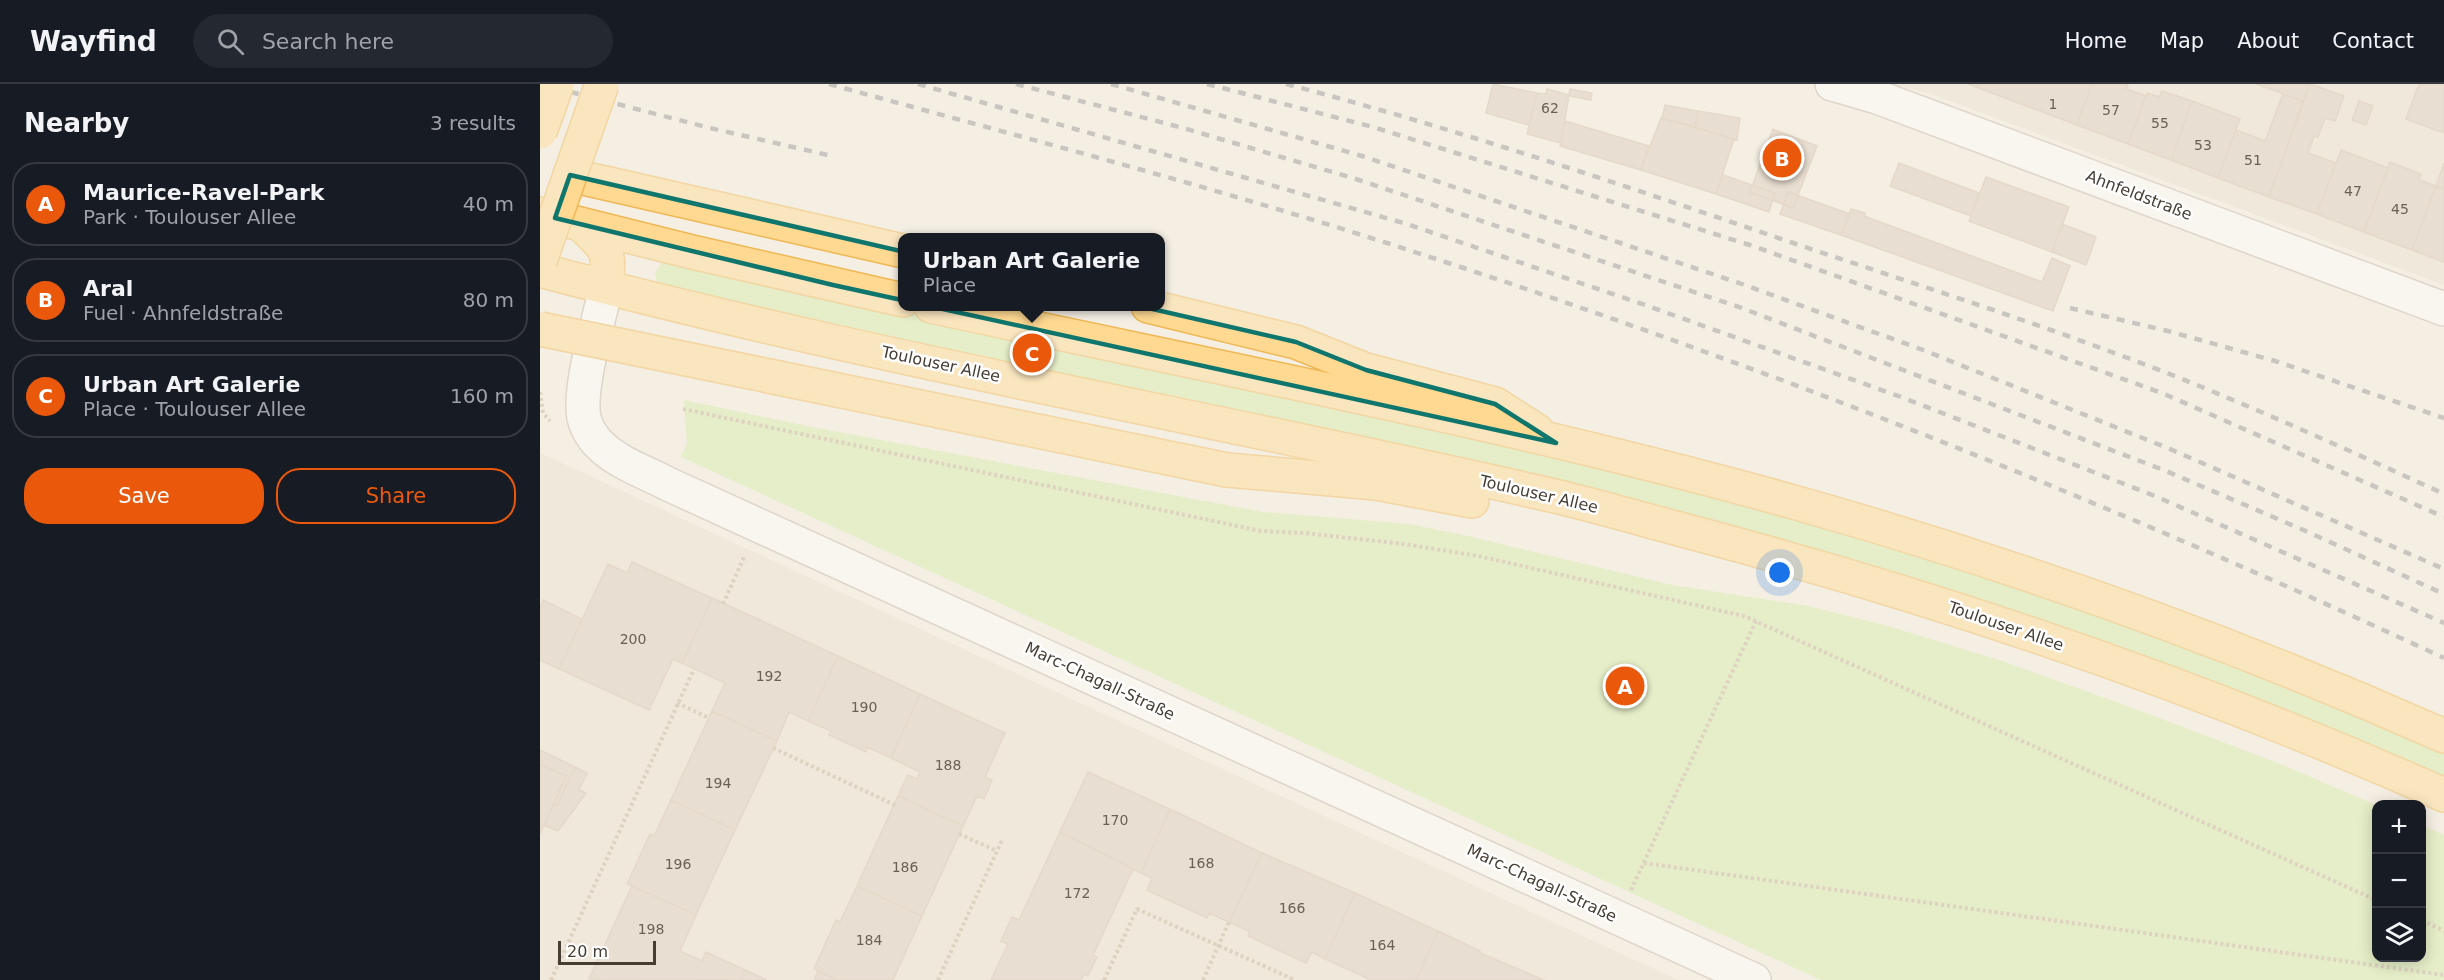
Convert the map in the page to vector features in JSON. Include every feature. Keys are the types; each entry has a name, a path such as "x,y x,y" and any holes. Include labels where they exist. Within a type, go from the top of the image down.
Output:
{"main road":[{"path":"540,132 557,84"},
{"path":"540,261 602,84"},
{"path":"570,175 898,250"},
{"path":"540,214 898,299"},
{"path":"582,225 606,249 608,267 606,287"},
{"name":"Toulouser Allee","path":"540,270 917,359 1563,498 1781,556 1905,592 2013,627 2191,691 2346,751 2444,795"},
{"path":"1165,310 1296,342 1366,370 1495,404 1556,443"},
{"path":"954,311 1386,404 1730,485 1981,558 2208,638 2444,736"},
{"path":"540,329 1227,470 1376,483 1488,504 1563,498"}],"street":[{"name":"Ahnfeldstraße","path":"1832,84 1880,90 2444,309"},
{"name":"Marc-Chagall-Straße","path":"606,287 584,384 583,408 588,430 605,450 759,525 1754,980"}],"path":[{"path":"683,409 1262,531 1304,533 1393,543 1478,556 1756,621 2372,898"},
{"path":"723,604 759,525"},
{"path":"1756,621 1644,863 2444,975"},
{"path":"551,980 694,669"},
{"path":"677,703 709,718"},
{"path":"773,747 895,805"},
{"path":"959,834 997,851"},
{"path":"938,980 1003,838"},
{"path":"1104,980 1137,909 1295,980"},
{"path":"1203,980 1229,922"},
{"path":"2426,922 2444,931"}],"highlighted area":[{"path":"570,175 1296,342 1366,370 1495,404 1556,443 833,285 555,218"}],"shaded area":[{"path":"1889,84 2444,84 2444,285 1929,93"},
{"path":"540,453 1678,980 540,980"}],"green space":[{"path":"662,261 1346,408 1732,499 2070,602 2444,749 2444,783 2136,658 657,284 655,273"},
{"path":"684,400 812,427 1263,512 1409,524 1672,585 1808,606 1888,626 1999,660 2141,711 2280,764 2372,803 2372,962 2426,962 2426,827 2444,835 2444,980 1821,980 681,457 687,444"}],"building":[{"path":"1493,84 1537,93 1529,125 1486,113"},
{"path":"1968,84 2092,84 2077,125"},
{"path":"2092,84 2128,84 2127,89 2146,96 2128,144 2077,125"},
{"path":"2256,84 2310,84 2303,101"},
{"path":"2310,84 2344,96 2335,121 2325,118 2318,137 2314,136 2308,153 2336,163 2317,214 2269,197"},
{"path":"2419,84 2444,84 2444,133 2406,119"},
{"path":"1547,89 1569,95 1561,143 1527,134 1537,93 1546,94"},
{"path":"1570,89 1592,93 1591,100 1569,96"},
{"path":"2162,91 2192,101 2171,160 2128,144 2147,93 2159,97"},
{"path":"2283,94 2303,101 2269,197 2218,178 2236,130 2265,141"},
{"path":"2192,101 2240,119 2218,178 2171,160"},
{"path":"2359,101 2373,106 2366,125 2352,120"},
{"path":"1665,105 1698,111 1695,127 1662,118"},
{"path":"1698,111 1740,118 1737,140 1695,127"},
{"path":"1661,118 1734,139 1716,194 1641,170"},
{"path":"1565,121 1649,146 1641,170 1560,146"},
{"path":"1773,129 1817,146 1793,208 1750,192"},
{"path":"2341,150 2388,168 2364,232 2317,214"},
{"path":"2390,162 2421,174 2419,180 2436,186 2412,250 2364,232"},
{"path":"1899,163 1979,193 1971,216 1890,186"},
{"path":"2444,163 2444,189 2436,186"},
{"path":"1723,175 1775,193 1769,212 1716,194"},
{"path":"1986,177 2069,207 2052,252 1969,221"},
{"path":"2436,186 2444,189 2444,262 2412,250"},
{"path":"1788,192 1850,214 1841,235 1780,214"},
{"path":"1851,209 1865,213 1864,216 2042,282 2052,258 2070,266 2053,311 1841,235"},
{"path":"2062,224 2096,237 2086,265 2052,252"},
{"path":"632,562 712,598 682,663 673,659 649,710 559,669 608,564 627,573"},
{"path":"712,598 838,656 808,721 789,712 777,741 712,711 725,683 682,663"},
{"path":"543,600 582,619 559,669 540,660 540,607"},
{"path":"838,656 920,694 891,758 867,747 866,752 829,735 831,731 808,721"},
{"path":"920,694 1005,733 985,777 992,780 984,799 977,796 963,826 898,796 908,775 917,779 920,772 891,758"},
{"path":"712,711 777,741 735,830 671,800"},
{"path":"540,750 575,767 557,806 554,804 566,776 540,764"},
{"path":"540,764 566,776 540,834"},
{"path":"575,767 587,773 579,790 586,793 558,831 544,825 554,804 557,806"},
{"path":"1088,772 1170,809 1141,873 1060,832"},
{"path":"898,796 963,826 922,916 857,886"},
{"path":"671,800 735,830 696,915 627,884 650,834 654,836"},
{"path":"1170,809 1262,853 1229,922 1209,913 1207,918 1147,890 1152,878 1141,873"},
{"path":"1060,832 1133,869 1093,955 1097,957 1088,976 1084,974 1081,980 991,980 1008,944 1001,941 1012,917 1019,920"},
{"path":"1262,853 1355,893 1325,959 1312,952 1306,963 1248,936 1250,932 1229,922"},
{"path":"632,886 696,915 680,951 702,961 706,952 745,970 740,980 589,979"},
{"path":"857,886 922,916 893,980 838,980 814,969 836,920 840,922"},
{"path":"1355,893 1438,931 1416,980 1371,980 1325,959"},
{"path":"1438,931 1480,953 1544,980 1416,980"},
{"path":"745,970 767,980 740,980"},
{"path":"818,971 838,980 814,980"}],"railway":[{"path":"540,84 710,128 832,156"},
{"path":"829,84 1323,223 1527,289 1660,336 1793,384 2056,488 2316,599 2444,658"},
{"path":"918,84 1407,224 1648,306 1901,397 2155,496 2444,623"},
{"path":"1016,84 1183,128 1356,179 1739,307 2166,471 2444,594"},
{"path":"1111,84 1362,156 1739,283 1923,350 2170,449 2444,569"},
{"path":"1207,84 1373,127 1750,245 2162,393 2444,517"},
{"path":"1286,84 1541,159 2074,338 2237,402 2444,494"},
{"path":"2070,308 2168,331 2275,361 2444,418"}],"place":[{"name":"Aral","path":"1782,158"},
{"name":"Urban Art Galerie","path":"1032,353"},
{"name":"Maurice-Ravel-Park","path":"1625,686"}]}
